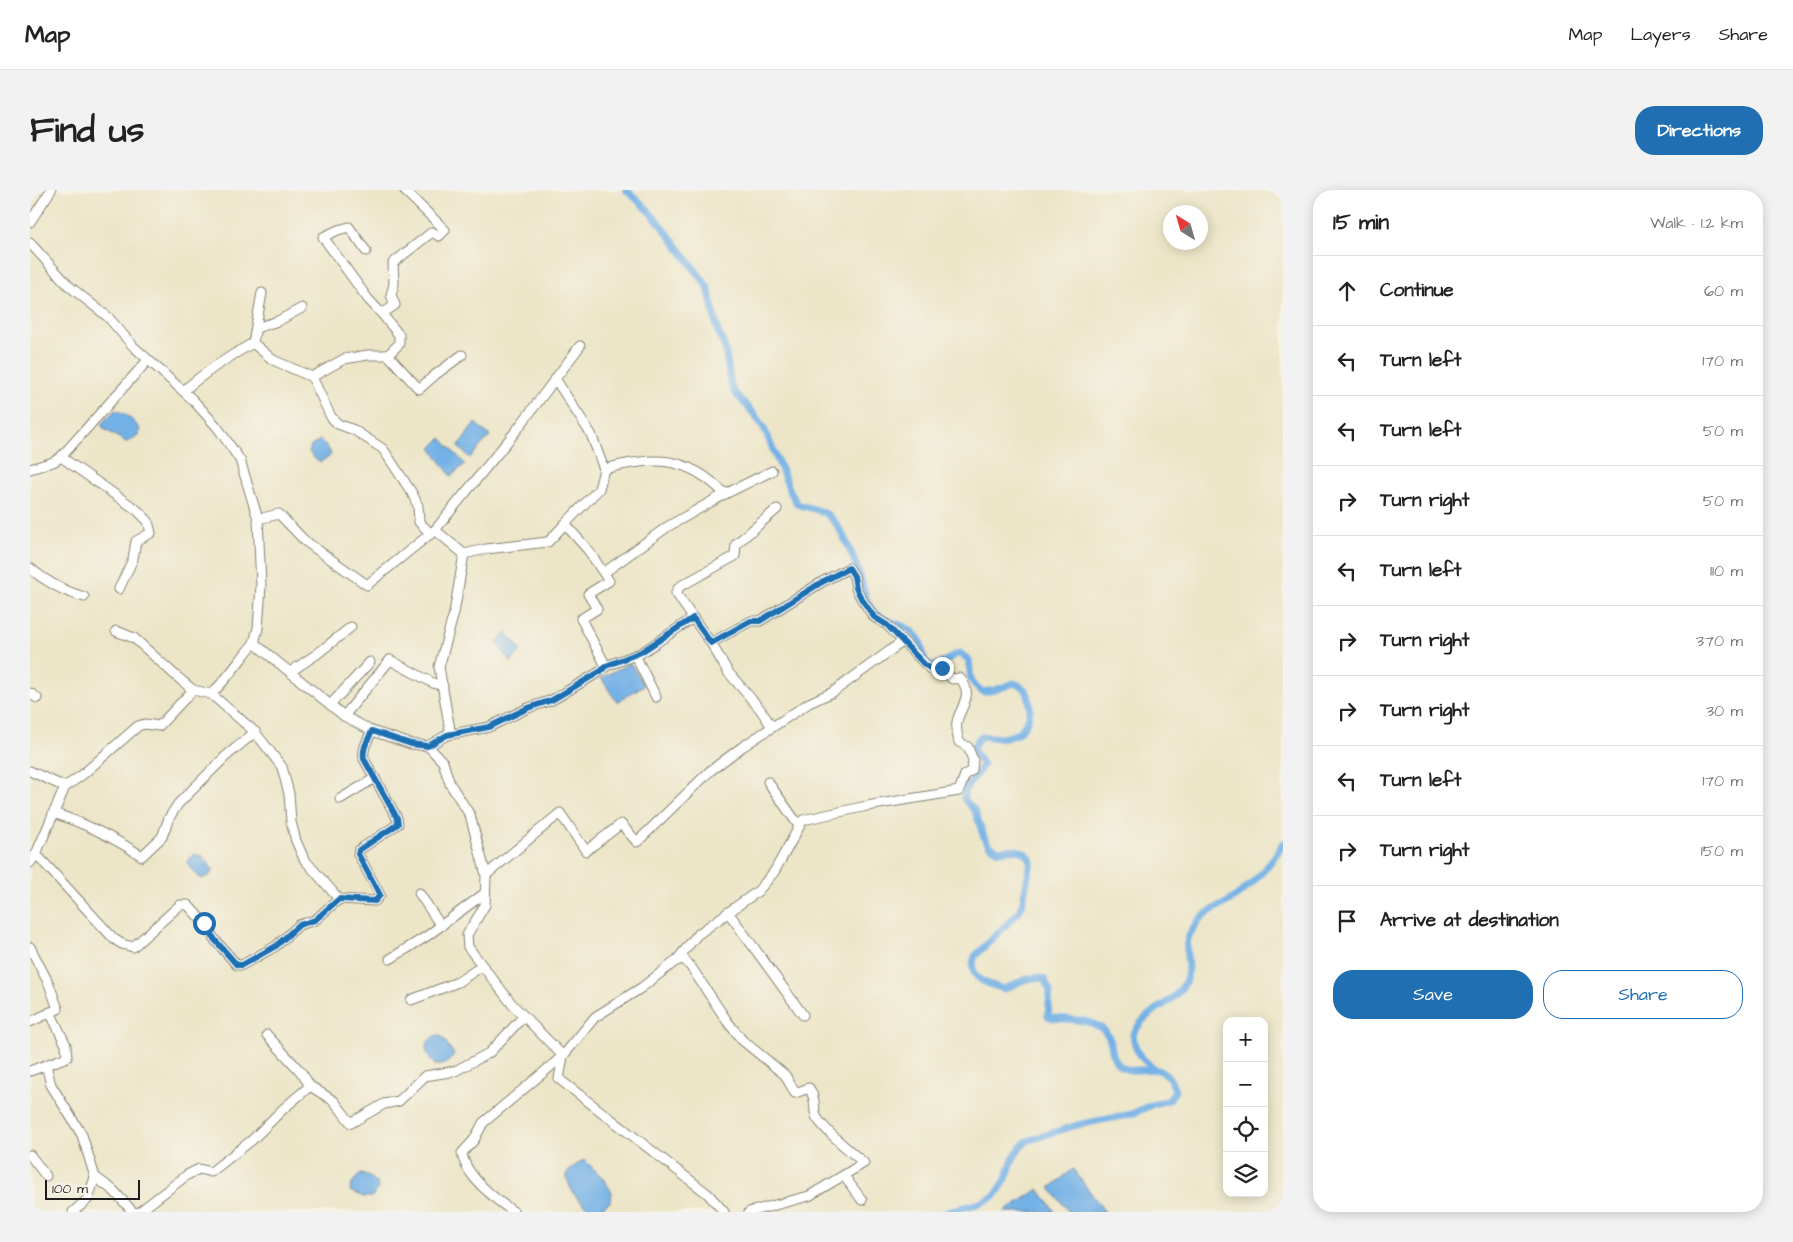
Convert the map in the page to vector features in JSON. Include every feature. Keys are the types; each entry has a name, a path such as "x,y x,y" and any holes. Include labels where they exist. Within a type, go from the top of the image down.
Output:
{"street":[{"path":"30,222 51,190"},
{"path":"382,314 395,305 392,295 394,284 393,264 432,232 439,236 444,230 405,191"},
{"path":"312,377 344,359 368,355 388,355 399,344 399,335 368,299 323,237 349,227 366,251"},
{"path":"30,243 69,286 108,317 133,346 183,391 218,428 240,460 258,519 261,586 258,628 254,643 221,685 211,694"},
{"path":"183,391 227,358 253,342 262,293"},
{"path":"256,328 278,321 302,308"},
{"path":"253,342 273,360 312,377 330,417 338,424 354,430 383,449 412,493 418,506 419,522 464,554 548,542 599,489 604,469 591,434 556,380"},
{"path":"258,519 279,514 305,541 367,585 433,532 556,380 580,346"},
{"path":"388,355 419,389 462,355"},
{"path":"30,469 52,462 61,456 148,360"},
{"path":"61,456 124,500 148,521 151,533 136,541 133,559 119,589"},
{"path":"604,469 645,461 676,462 711,479 725,494"},
{"path":"605,572 668,527 725,494 772,471"},
{"path":"772,727 760,709 728,672 711,643 676,593 679,587 734,556 736,544 777,509"},
{"path":"565,524 605,572 609,581 588,594 597,609 581,619 606,666"},
{"path":"447,735 450,730 450,724 439,667 454,613 464,554"},
{"path":"30,568 42,579 58,588 84,597"},
{"path":"514,1212 496,1199 464,1163 462,1153 474,1140 483,1123 563,1056 595,1017 641,988 676,960 697,935 758,891 774,872 803,820 867,806 959,791 965,775 972,770 973,760 968,747 959,742 957,733 958,718 965,704 966,692 963,681 960,678 952,679 942,668 930,668 887,625 874,617 856,588 854,576 849,568 822,582 760,621 751,621 711,643"},
{"path":"254,643 344,716 372,731 411,744 428,746 447,735 489,727 528,708 552,700 601,671 606,666 641,652 693,618"},
{"path":"290,672 317,654 351,626"},
{"path":"116,631 134,638 193,690 211,694 255,732 282,767 289,794 291,822 296,841 304,859 339,899"},
{"path":"486,876 560,813 586,851 621,824 637,842 710,771 809,703 833,692 902,642"},
{"path":"635,655 656,696"},
{"path":"344,716 390,660 433,684 443,686"},
{"path":"330,704 370,662"},
{"path":"30,864 65,788 138,726 144,724 159,726 193,690"},
{"path":"36,854 114,939 122,944 133,947 180,905 188,905 237,965 242,965 276,946 299,925 315,920 339,899 375,901 380,895 358,854 359,850 398,824 397,818 363,753 372,731"},
{"path":"53,812 76,820 116,839 142,856 162,837 169,818 178,804 225,757 255,732"},
{"path":"428,746 443,762 450,784 470,816 486,876 485,905 467,935 468,947 512,1004 563,1056"},
{"path":"30,770 65,788"},
{"path":"340,799 375,778"},
{"path":"768,782 800,826"},
{"path":"420,893 441,926"},
{"path":"390,959 441,926 486,893"},
{"path":"728,912 803,1015"},
{"path":"30,947 49,984 58,1008 30,1022"},
{"path":"676,960 684,959 692,967 727,1022 742,1040 786,1076 795,1093 809,1088 815,1096 816,1117 864,1163 809,1196 749,1212"},
{"path":"411,1000 458,982 482,966"},
{"path":"30,1071 67,1057 66,1045 50,1012"},
{"path":"267,1035 302,1072 310,1086 334,1101 351,1123 384,1104 399,1101 425,1076 455,1071 489,1053 524,1016"},
{"path":"563,1056 559,1078 708,1194 724,1212"},
{"path":"46,1065 51,1084 82,1135 95,1177 88,1199 72,1212"},
{"path":"139,1212 187,1175 199,1169 212,1172 252,1140 283,1109 310,1086"},
{"path":"30,1155 46,1176"},
{"path":"844,1176 862,1200"},
{"path":"95,1177 113,1190 133,1212"}],"water":[{"path":"115,410 126,415 135,423 140,429 139,435 126,442 104,429 101,424"},
{"path":"475,423 490,436 470,458 458,447"},
{"path":"441,438 465,464 451,476 431,448"},
{"path":"320,440 331,454 320,462 309,452 311,446"},
{"path":"507,633 521,650 511,662 496,642"},
{"path":"630,663 644,685 617,702 601,678"},
{"path":"194,854 203,857 213,870 210,875 202,879 191,868 187,861"},
{"path":"436,1035 442,1037 454,1054 441,1065 435,1065 426,1049 428,1042"},
{"path":"585,1160 602,1177 612,1192 611,1201 600,1209 591,1210 575,1195 568,1181 566,1174"},
{"path":"1073,1169 1105,1212 1069,1212 1050,1188"},
{"path":"360,1174 367,1175 377,1183 378,1189 372,1197 363,1197 350,1191 352,1183"},
{"path":"1039,1189 1055,1212 1004,1212"}],"waterway":[{"path":"626,190 658,221 708,288 718,331 725,348 731,386 764,428 797,504 818,510 829,516 843,535 872,610 881,617 903,626 913,633 920,641 924,658 929,665 939,665 960,653 969,660 972,681 983,692 1014,683 1022,687 1027,693 1030,706 1029,713 1028,719 1021,730 1009,737 983,736 977,741 973,750 983,765 964,791 964,799 975,811 984,837 989,845 999,851 1018,850 1026,854 1031,862 1022,905 1018,913 975,956 973,970 976,975 985,982 1004,989 1029,979 1044,979 1050,991 1048,1016 1088,1022 1103,1029 1108,1036 1114,1058 1119,1065 1126,1069 1150,1069 1164,1073 1170,1079 1175,1091 1169,1100 1151,1105 1132,1114 1077,1125 1027,1141 1014,1157 1005,1181 995,1196 980,1203 947,1212"},
{"path":"1153,1068 1138,1054 1133,1034 1145,1018 1173,997 1184,984 1188,974 1187,943 1192,930 1203,916 1237,896 1252,883 1272,860 1283,843"}],"route":[{"path":"204,923 215,940 237,965 242,965 276,946 299,925 315,920 339,899 375,901 378,898 380,895 358,854 359,850 398,824 397,818 364,759 363,753 372,731 411,744 428,746 447,735 489,727 528,708 552,700 601,671 606,666 641,652 693,618 711,643 751,621 760,621 822,582 849,568 854,576 856,588 861,598 874,617 887,625 925,665 930,668 942,668"}]}
